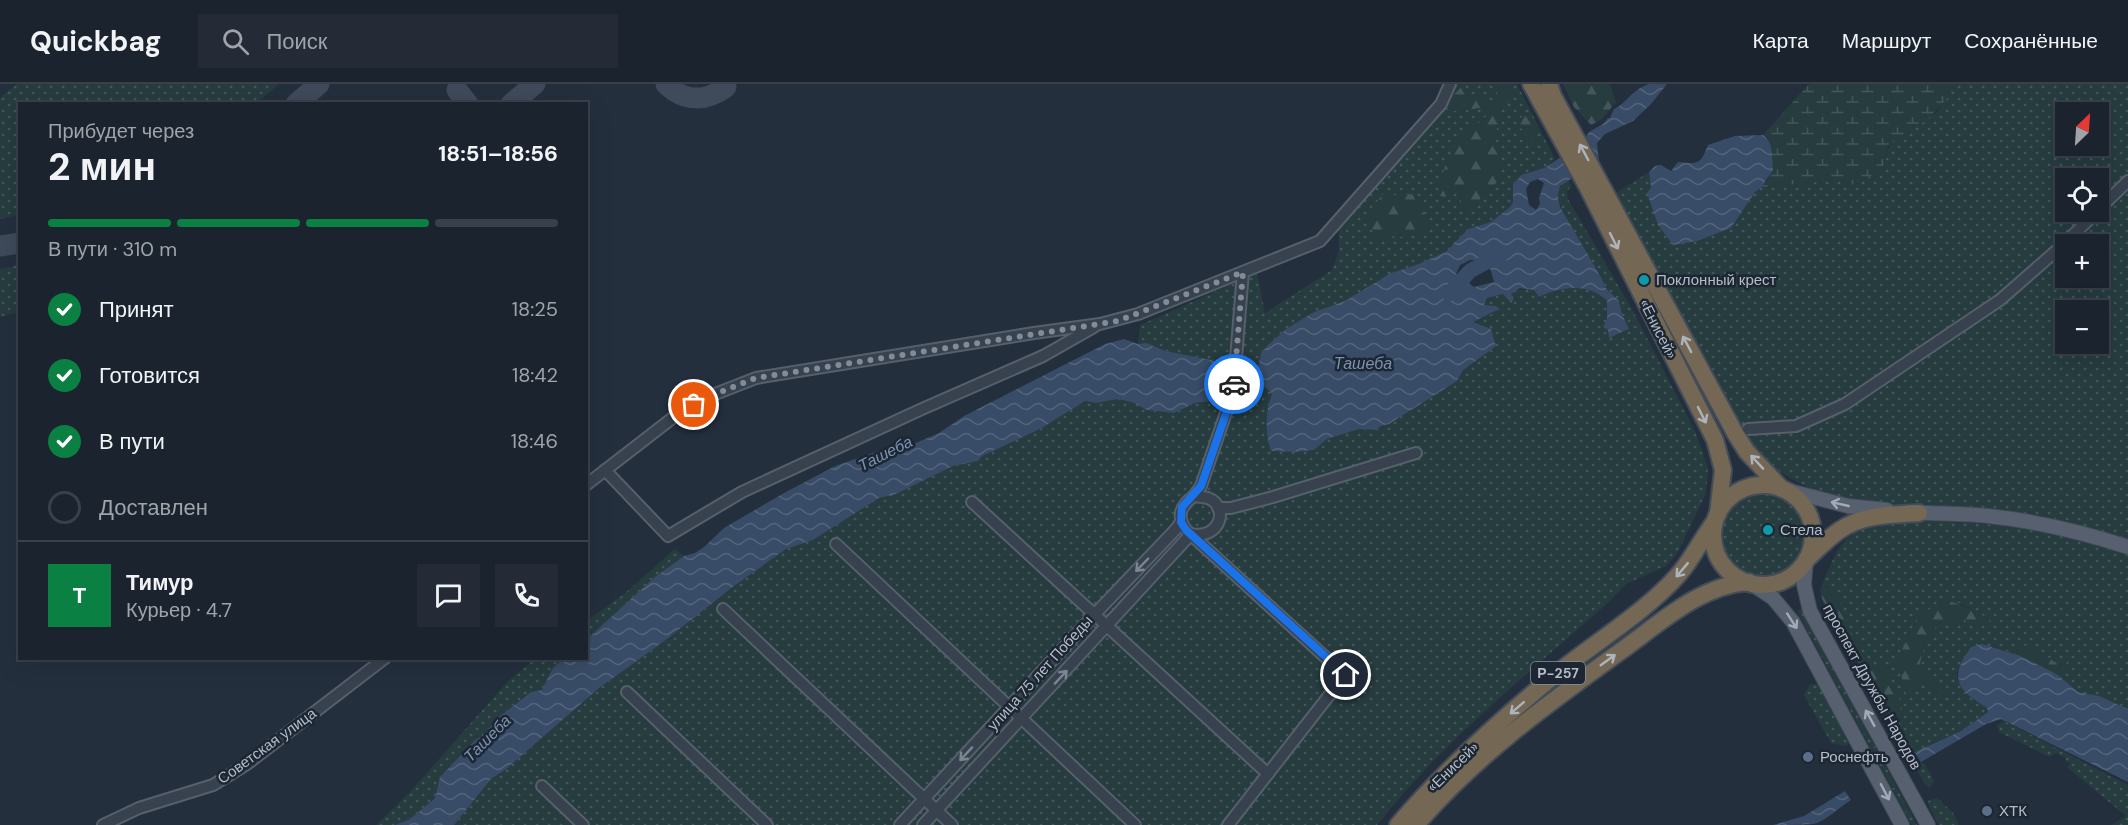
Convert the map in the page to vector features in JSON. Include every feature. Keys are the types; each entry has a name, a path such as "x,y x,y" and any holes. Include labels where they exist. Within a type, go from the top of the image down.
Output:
{"highway":[{"name":"«Енисей»","path":"1416,825 1479,760 1574,685 1697,597 1722,586 1749,582 1767,584 1785,580 1798,571 1806,560 1813,538 1810,519 1800,502 1782,489 1747,452 1735,433 1562,126 1531,84"},
{"name":"«Енисей»","path":"1549,84 1562,126"},
{"name":"«Енисей»","path":"1594,185 1715,440 1723,470 1714,544 1719,559 1731,573 1749,582"},
{"name":"«Енисей»","path":"1398,825 1422,797 1470,750 1555,675 1658,595 1691,559 1732,496 1746,488 1764,485 1782,489"},
{"path":"1806,560 1838,531 1855,522 1884,515 1919,513"}],"main road":[{"path":"1782,489 1848,506 2010,518 2075,531 2128,548"},
{"name":"проспект Дружбы Народов","path":"1806,560 1804,585 1810,611 1928,825"},
{"path":"1749,582 1773,598 1793,622 1902,825"}],"street":[{"path":"588,483 679,413 710,396 756,378 1100,324 1138,314 1320,241 1441,104 1450,84"},
{"path":"2109,200 2128,181"},
{"path":"1748,429 1796,426 1845,404 2000,300 2086,222"},
{"path":"1209,498 1209,482 1234,383 1243,272"},
{"path":"605,470 668,536 742,492 1043,356 1100,324"},
{"path":"1228,825 1346,675 1191,534 1181,522 1182,507 1201,486 1231,399"},
{"path":"1218,508 1230,508 1273,497 1416,453"},
{"path":"1191,534 1205,535 1216,528 1220,515 1218,508 1209,498 1194,496"},
{"path":"972,502 1268,774"},
{"name":"улица 75 лет Победы","path":"900,825 1181,522"},
{"name":"улица 75 лет Победы","path":"923,825 1191,534"},
{"path":"836,544 1135,825"},
{"path":"723,609 952,825"},
{"name":"Советская улица","path":"103,825 139,808 213,785 247,764 382,660"},
{"path":"627,692 766,825"},
{"path":"542,786 583,825"}],"green space":[{"path":"17,84 279,84 257,102 18,102 18,215 0,219 0,98"},
{"path":"1455,84 1493,84 1499,98 1514,94 1509,84 1517,84 1555,159 1544,168 1527,173 1513,184 1513,202 1510,207 1491,222 1473,227 1447,251 1391,273 1345,301 1314,312 1286,329 1261,353 1259,368 1229,368 1221,362 1166,351 1146,343 1138,344 1140,325 1257,273 1265,313 1332,270 1339,251 1338,223 1451,95","holes":["1470,97 1490,102 1499,120 1493,142 1500,156 1467,212 1458,195 1456,143 1491,112 1486,107 1460,111 1446,110 1451,98"]},
{"path":"1464,84 1470,97 1485,94 1490,101 1503,105 1493,142 1500,156 1500,179 1467,212 1458,195 1458,186 1445,197 1437,195 1444,169 1456,143 1491,112 1486,107 1445,111 1451,98"},
{"path":"1493,84 1509,84 1514,94 1508,103 1499,98"},
{"path":"1563,84 1610,84 1616,102 1601,120 1591,125 1574,107"},
{"path":"1809,84 1957,84 1930,117 1889,145 1880,172 1855,185 1829,179 1811,183 1762,187 1767,178 1768,138 1763,135"},
{"path":"1957,84 2128,84 2128,541 2076,524 2035,515 1974,508 1884,504 1836,496 1813,489 1767,462 1752,443 1616,193 1649,172 1651,188 1714,235 1730,228 1755,192 1762,187 1811,183 1829,179 1855,185 1884,167 1887,151 1893,141 1937,112"},
{"path":"1523,116 1532,116 1536,131 1535,142 1524,141 1528,129 1521,129 1516,121"},
{"path":"1568,180 1572,186 1567,191 1568,199 1632,309 1695,431 1708,468 1706,493 1677,554 1666,566 1626,584 1609,602 1458,736 1377,825 454,825 491,779 505,770 598,689 786,549 813,540 879,498 896,494 953,466 978,461 982,456 1040,429 1085,401 1096,403 1118,399 1135,403 1147,410 1174,413 1195,403 1218,400 1221,384 1228,378 1255,377 1273,394 1281,451 1314,450 1327,439 1359,429 1376,430 1389,424 1457,381 1462,370 1496,346 1482,325 1475,325 1472,322 1492,314 1496,306 1484,305 1487,298 1503,294 1506,297 1522,289 1534,290 1539,297 1565,289 1583,289 1600,295 1607,301 1607,319 1603,327 1616,336 1629,329 1619,301 1605,287 1562,209 1559,190 1561,185"},
{"path":"1384,193 1414,194 1431,227 1416,235 1377,240 1369,224 1368,212"},
{"path":"18,265 18,312 0,317 0,269"},
{"path":"1763,491 1782,496 1795,506 1802,520 1805,535 1802,550 1794,563 1781,573 1763,576 1745,573 1732,563 1724,550 1721,535 1724,520 1731,506 1744,496"},
{"path":"1895,521 1925,521 2013,527 2071,537 2128,554 2128,709 2099,696 2078,692 2058,675 2070,669 2066,663 2059,666 2040,653 2029,650 2018,649 2016,651 2018,655 1991,646 1971,647 1957,672 1957,679 1972,698 1987,708 1988,712 1961,731 1929,745 1921,762 1925,764 1934,781 1930,788 1925,784 1895,730 1894,724 1903,719 1901,703 1885,669 1870,668 1839,608 1840,599 1829,587 1822,585 1834,557 1847,539 1854,533 1878,524","holes":["1959,603 1989,620 1961,617 1937,624 1925,644 1919,667 1924,675 1946,687 1946,697 1919,681 1900,653 1921,614"]},
{"path":"675,549 684,556 656,576 588,638 588,620 624,594"},
{"path":"1822,585 1837,591 1840,599 1839,608 1870,668 1885,668 1901,703 1903,719 1894,724 1822,599 1820,591"},
{"path":"1949,601 1975,610 1990,621 1986,626 1973,627 1961,617 1952,625 1942,622 1937,624 1925,644 1919,667 1922,672 1950,691 1947,697 1919,681 1913,698 1907,698 1898,663 1900,653 1921,614 1941,602"},
{"path":"1801,609 1917,825 1912,825 1797,611"},
{"path":"2024,645 2033,650 2040,650 2059,666 2066,662 2070,669 2058,675 2018,655 2016,652"},
{"path":"534,660 563,660 553,669 542,690 531,692 522,698 496,719 484,735 474,741 440,777 435,797 422,809 410,819 395,825 376,825 410,792 510,679"},
{"path":"1810,684 1818,684 1849,744 1844,746 1831,743 1804,695"},
{"path":"2004,721 2128,785 2128,825 2111,825 2126,816 2067,767 2071,764 2065,761 2066,758 2056,753 2050,757 1999,732 1997,725"},
{"path":"1937,798 1953,813 1959,825 1939,825 1928,804 1928,801"}],"water":[{"name":"Ташеба","path":"1649,84 1667,84 1633,121 1605,134 1597,143 1599,161 1560,186 1558,195 1560,207 1605,287 1619,301 1629,329 1609,338 1608,330 1603,327 1607,319 1607,301 1600,295 1583,289 1565,289 1539,297 1534,290 1520,288 1511,294 1514,298 1511,303 1503,294 1487,298 1484,305 1496,306 1499,309 1473,322 1491,329 1496,346 1463,370 1457,381 1389,424 1376,430 1359,429 1327,439 1314,450 1271,451 1267,422 1272,394 1255,377 1228,378 1221,384 1219,400 1195,403 1174,413 1147,410 1135,403 1118,399 1096,403 1085,401 1040,429 982,456 978,461 953,466 896,494 879,498 813,540 786,549 598,689 505,770 491,779 454,825 395,825 410,819 435,798 440,777 474,741 484,735 496,719 531,692 542,690 557,664 565,660 588,660 588,638 656,576 684,556 704,547 724,528 835,466 896,445 911,445 939,433 964,416 1105,344 1124,339 1138,344 1146,343 1166,351 1221,362 1229,368 1258,368 1261,353 1286,329 1314,312 1345,301 1391,273 1447,251 1468,229 1491,222 1510,207 1513,202 1513,184 1522,175 1544,168 1581,144 1589,132 1610,118 1614,109 1633,93","holes":["1538,179 1544,183 1539,198 1540,204 1536,210 1529,205 1526,189 1530,182","1470,260 1484,260 1491,271 1494,282 1474,287 1456,274 1460,265"]},
{"path":"1763,135 1771,146 1773,171 1762,187 1755,192 1731,228 1697,241 1673,245 1658,225 1647,193 1651,188 1649,172 1655,166 1661,165 1671,171 1678,162 1698,162 1708,145 1735,136"},
{"path":"1982,644 2018,655 2041,666 2058,675 2078,692 2099,696 2128,709 2128,782 2001,719 1986,724 1921,762 1915,752 1961,731 1988,712 1987,708 1963,689 1958,675 1971,647"},
{"path":"1845,791 1851,800 1818,823 1773,825 1804,816"}],"waterway":[{"name":"Ташеба","path":"1449,294 1470,271 1503,253"}],"taxiway":[{"path":"298,102 319,84"},
{"path":"513,102 535,84"},
{"path":"666,84 680,94 695,98 711,95 726,87"},
{"path":"457,90 466,102"},
{"path":"0,246 18,243"}],"way so far":[{"path":"694,405 710,396 756,378 1118,321 1243,272 1234,384"}],"place":[{"name":"Поклонный крест","path":"1644,280"},
{"name":"Стела","path":"1768,530"},
{"name":"Роснефть","path":"1808,757"},
{"name":"ХТК","path":"1987,811"}],"route":[{"path":"1234,384 1201,486 1182,507 1180,513 1182,525 1346,675"}]}
